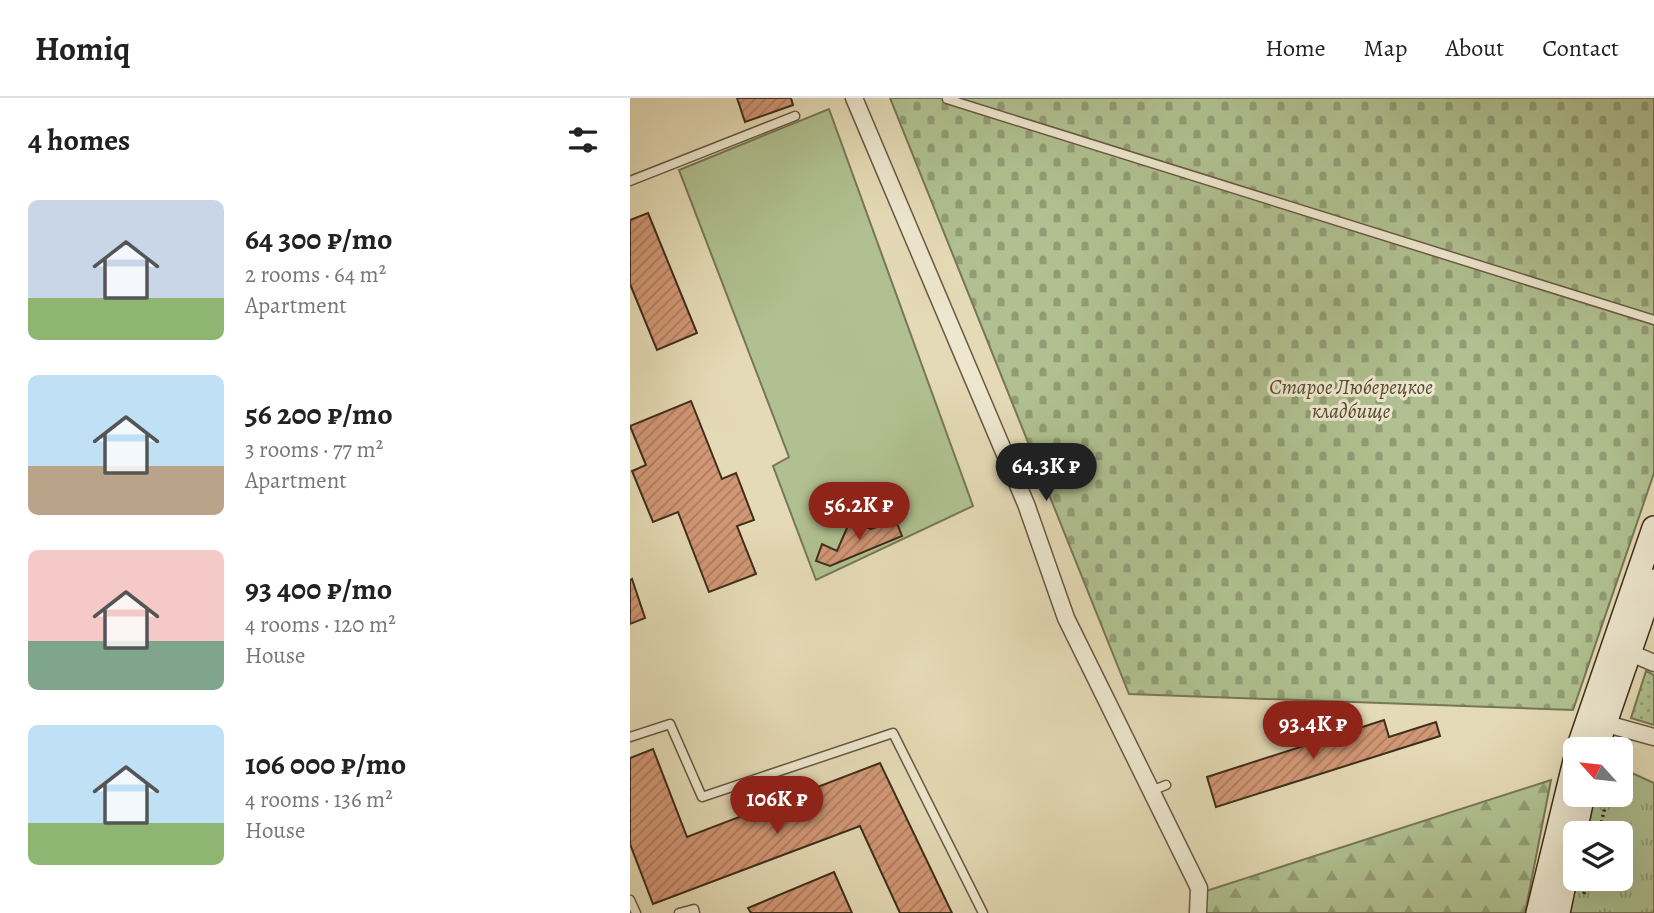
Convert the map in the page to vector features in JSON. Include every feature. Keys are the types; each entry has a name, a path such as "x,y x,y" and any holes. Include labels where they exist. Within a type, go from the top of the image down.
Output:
{"main road":[{"path":"1586,737 1596,721 1621,649 1654,528"},
{"path":"1621,649 1654,581"},
{"path":"1596,721 1596,737"},
{"path":"1538,913 1564,807"},
{"path":"1558,913 1580,807"}],"street":[{"path":"854,98 1026,504 1066,618 1158,788 1199,888 1198,913"},
{"path":"1621,649 1654,663"},
{"path":"1596,721 1654,737"}],"lane":[{"path":"947,99 1654,320"},
{"path":"630,181 795,116"},
{"path":"630,737 670,724 702,797 892,733 983,913"},
{"path":"630,900 636,913"},
{"path":"679,913 694,909 695,913"}],"green space":[{"name":"Старое Люберецкое кладбище","path":"890,98 1654,98 1654,473 1573,710 1129,694"},
{"path":"829,109 973,506 816,580 773,466 789,457 679,170"},
{"path":"1646,671 1654,675 1654,725 1631,718"},
{"path":"1633,773 1654,783 1654,913 1565,913 1571,891 1633,891 1633,821 1586,821 1589,807 1633,807"},
{"path":"1551,780 1525,913 1206,913 1206,891"}],"building":[{"path":"737,98 791,98 793,105 745,122"},
{"path":"648,213 697,333 657,350 630,284 630,220"},
{"path":"691,401 722,479 736,473 754,520 737,526 756,574 709,592 678,512 653,522 632,471 646,465 630,426"},
{"path":"850,521 871,529 896,521 902,536 830,566 816,561 822,544 837,551"},
{"path":"632,579 645,618 630,624 630,580"},
{"path":"1384,720 1389,737 1436,722 1440,736 1216,807 1207,777"},
{"path":"653,749 687,837 880,763 952,913 900,913 860,826 653,904 630,844 630,758"},
{"path":"834,872 852,913 751,913 748,908"}]}
